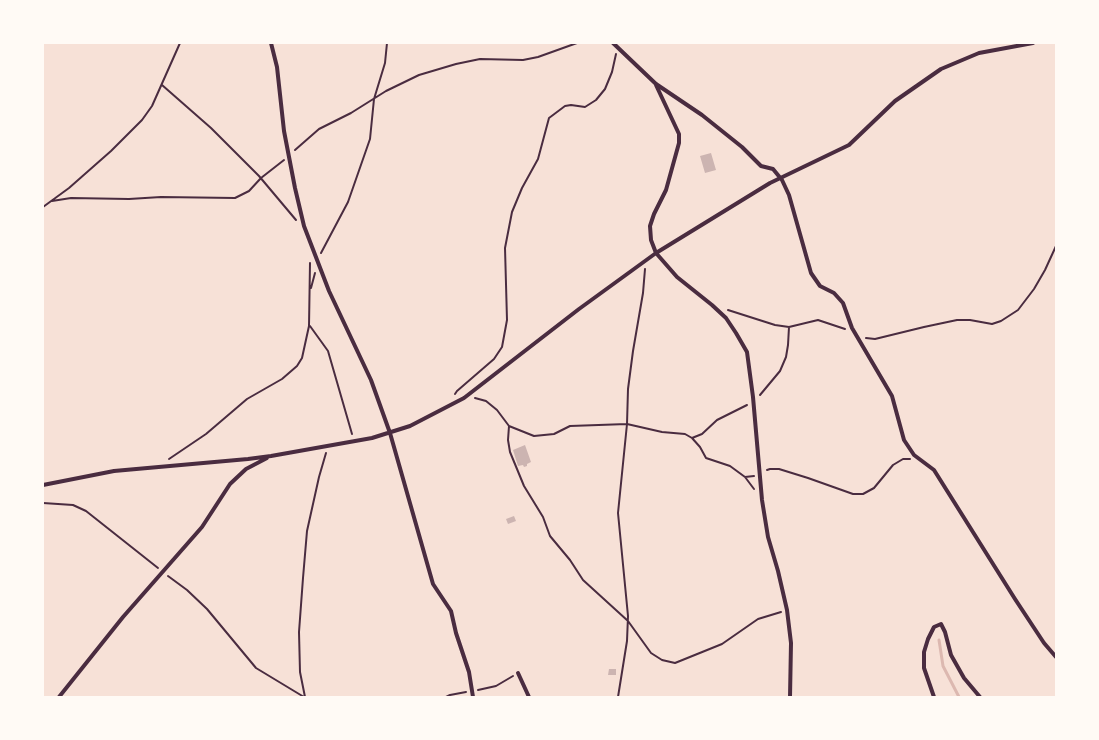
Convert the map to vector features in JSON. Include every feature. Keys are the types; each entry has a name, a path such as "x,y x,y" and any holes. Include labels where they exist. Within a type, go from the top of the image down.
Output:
{"street":[{"path":"271,43 277,67 288,156 304,226 329,291 371,380 390,433 433,584 451,611 468,672 473,697"},
{"path":"613,43 656,84 702,115 742,147 761,166 773,169 781,178 789,195 811,273 820,286 834,293 843,303 855,334 892,396 904,440 914,455 934,470 1015,599 1044,643 1056,657"},
{"path":"43,485 114,471 271,456 372,438 410,426 464,398 572,314 656,253 770,183 849,145 895,101 941,69 979,53 1033,43"},
{"path":"656,84 678,134 679,143 666,190 650,226 651,240 656,253 677,277 726,318 747,352 753,397 762,500 768,537 787,610 791,643 790,697"},
{"path":"58,697 123,617 202,527 230,484 246,469 271,456"},
{"path":"934,697 924,668 924,652 934,627 941,624 945,632 951,655 964,678 980,697"},
{"path":"518,673 528,697"}],"path":[{"path":"43,207 69,188 111,151 142,120 152,106 180,43"},
{"path":"310,291 318,261 348,202 370,139 374,99 385,63 387,43"},
{"path":"52,201 71,198 235,198 249,191 261,178 319,129 351,113 386,91 419,75 456,64 480,59 523,60 538,57 577,43"},
{"path":"451,405 457,390 494,359 502,347 507,320 505,248 512,212 522,188 538,159 549,118 565,106 571,105 584,108 596,100 605,89 612,72 617,47"},
{"path":"162,85 211,128 261,178 294,219 304,226"},
{"path":"724,309 775,325 788,327 818,320 843,328 867,339 875,339 957,320 970,320 992,324 1001,321 1018,310 1034,289 1056,246"},
{"path":"169,459 206,434 248,399 282,379 298,366 302,358 309,326 309,256"},
{"path":"618,697 627,641 628,622 618,514 627,424 628,389 643,293 645,261"},
{"path":"309,326 328,350 354,441"},
{"path":"464,398 477,398 486,401 497,410 509,426 534,436 554,434 570,426 627,424 662,432 685,434 692,438 700,447 706,458 730,466 745,477 762,500"},
{"path":"509,426 508,440 510,452 524,486 543,517 550,536 570,560 583,580 628,622 651,653 662,660 675,663 722,644 758,619 787,610"},
{"path":"304,697 300,672 299,632 307,531 319,477 328,446"},
{"path":"745,477 752,477 770,469 779,469 852,494 863,494 874,488 893,466 903,459 919,458"},
{"path":"43,503 73,505 86,511 187,590 206,609 256,668 304,697"},
{"path":"446,697 496,686 518,673"}],"building":[{"path":"711,153 716,170 705,173 700,156"},
{"path":"525,445 531,462 524,467 523,465 518,466 513,450"},
{"path":"514,516 516,521 508,524 506,519"},
{"path":"609,669 616,669 616,675 608,675"}],"waterway":[{"path":"939,640 943,666 959,697"}]}
